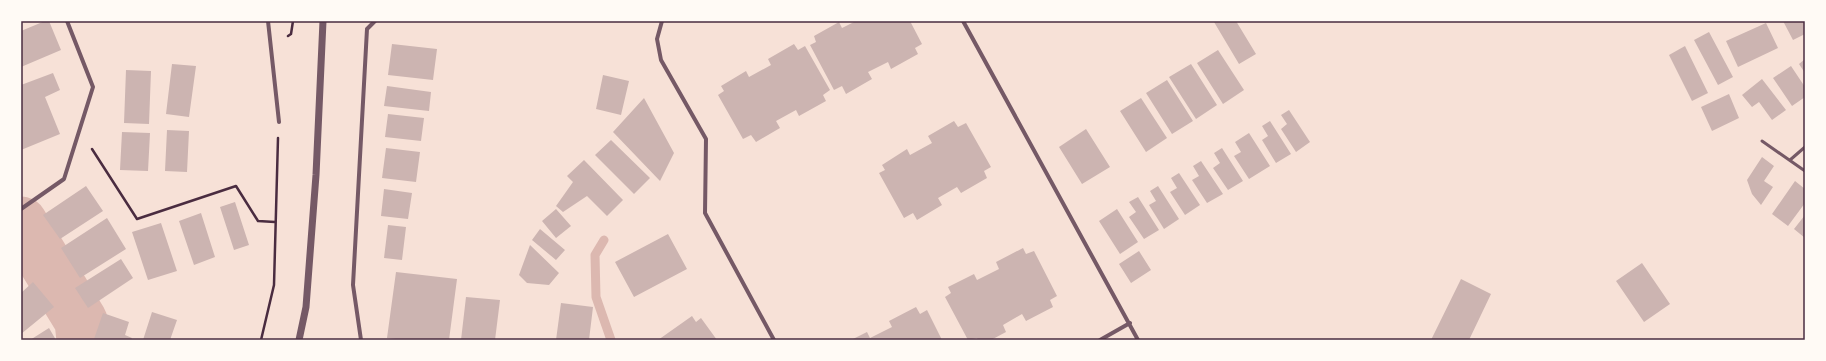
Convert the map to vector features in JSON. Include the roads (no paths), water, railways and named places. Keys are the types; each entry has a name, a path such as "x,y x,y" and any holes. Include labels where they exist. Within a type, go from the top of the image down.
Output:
{"street":[{"path":"22,208 64,179 93,87 67,21"},
{"path":"268,21 279,122"},
{"path":"299,340 306,307 316,174 323,21"},
{"path":"361,340 353,285 367,29 375,21"},
{"path":"662,21 657,39 661,60 706,139 705,213 774,340"},
{"path":"962,21 1130,323 1138,340"},
{"path":"1100,340 1130,323"}],"lane":[{"path":"1762,141 1805,171"},
{"path":"1790,160 1805,147"}],"waterway":[{"path":"21,223 81,321 83,340"},
{"path":"604,240 595,255 596,297 611,340"}]}
